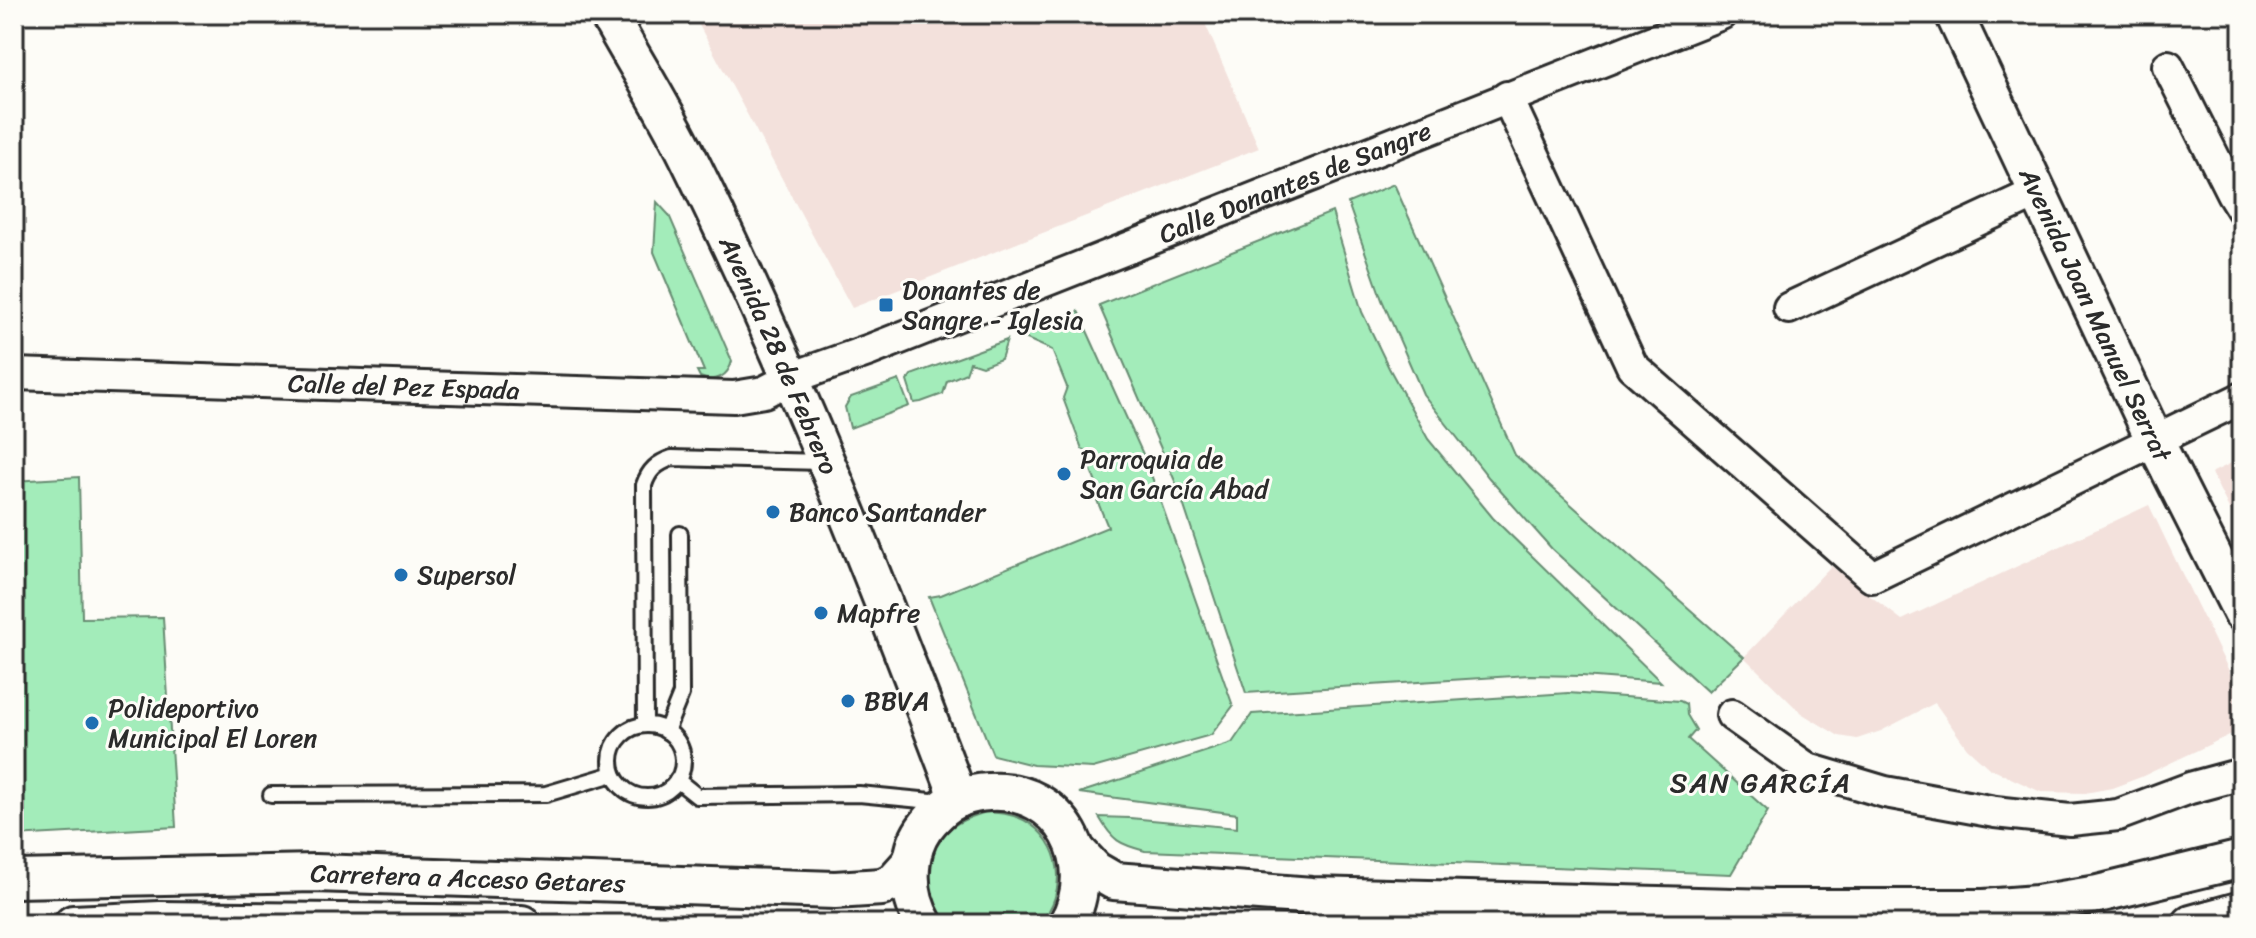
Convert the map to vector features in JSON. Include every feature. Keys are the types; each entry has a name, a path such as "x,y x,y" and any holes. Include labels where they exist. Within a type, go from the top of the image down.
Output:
{"street":[{"name":"Avenida 28 de Febrero","path":"608,14 687,155 791,378 955,801"},
{"name":"Calle Donantes de Sangre","path":"791,378 870,350 1721,14"},
{"name":"Avenida Joan Manuel Serrat","path":"1954,14 2154,439 2242,613"},
{"path":"2168,66 2242,209"},
{"path":"1507,97 1632,366 1872,577 2242,398"},
{"path":"1789,308 2038,192"},
{"name":"Calle del Pez Espada","path":"14,374 734,397 764,392 791,378"},
{"path":"1732,715 1808,769 1885,792 1995,812 2070,820 2118,815 2190,788 2242,774"},
{"path":"924,924 914,903 910,883 911,862 927,824 955,801 979,792 999,791 1039,803 1068,832 1077,851 1081,871 1080,892 1067,924"},
{"path":"1077,851 1095,870 1114,881 1312,896 1773,908 1984,908 2037,904 2098,894 2242,859"},
{"name":"Carretera a Acceso Getares","path":"14,879 315,873 835,890 882,887 893,882 911,862"},
{"path":"2191,924 2242,910"},
{"name":"Carretera a Acceso Getares","path":"73,924 160,920 522,924"}],"lane":[{"path":"645,725 644,485 647,476 662,461 672,458 825,462"},
{"path":"666,731 681,694 680,534"},
{"path":"645,725 666,731 674,738 683,759 677,780 660,795 637,796 627,792 613,774 612,752 616,742 624,733 645,725"},
{"path":"271,795 546,794 613,774"},
{"path":"677,780 697,796 859,794 955,801"}],"shaded area":[{"path":"693,14 1201,14 1259,148 852,308"},
{"path":"2242,458 2242,534 2211,473"},
{"path":"2149,505 2242,698 2242,729 2112,788 2085,793 2041,792 1989,768 1967,748 1935,703 1881,731 1857,739 1839,736 1801,713 1744,657 1831,566 1902,620"}],"green space":[{"path":"1394,184 1515,455 1744,657 1708,692 1552,549 1489,478 1423,394 1382,300 1348,203"},
{"path":"657,202 669,215 732,361 720,377 700,377 697,371 704,371 654,252"},
{"path":"1332,212 1362,312 1428,439 1493,518 1661,682 1529,675 1246,693 1178,488 1099,305"},
{"path":"1078,311 1147,463 1233,706 1211,735 1093,768 1033,765 993,755 929,597 941,595 1108,527 1092,488 1097,486 1088,462 1090,452 1082,449 1063,398 1067,387 1052,350 1020,336"},
{"path":"1007,340 1001,359 982,366 970,362 966,373 947,381 943,394 914,403 907,381 911,375"},
{"path":"899,380 909,406 850,428 845,407 851,397"},
{"name":"Polideportivo Municipal El Loren","path":"79,477 82,618 163,617 176,827 14,836 14,481"},
{"path":"1568,693 1680,701 1686,704 1687,715 1696,730 1688,739 1768,811 1731,874 1145,851 1118,840 1099,817 1237,828 1237,814 1079,793 1232,743 1252,714"},
{"path":"986,812 1024,820 1037,829 1054,854 1058,883 1055,898 1039,924 948,924 940,913 929,875 935,849 952,827"}],"place":[{"name":"Donantes de Sangre - Iglesia","path":"886,305"},
{"name":"Parroquia de San García Abad","path":"1064,474"},
{"name":"Banco Santander","path":"773,512"},
{"name":"Supersol","path":"401,575"},
{"name":"Mapfre","path":"821,613"},
{"name":"BBVA","path":"848,701"},
{"name":"Polideportivo Municipal El Loren","path":"92,723"}],"district":[{"name":"SAN GARCÍA","path":"1761,782"}]}
